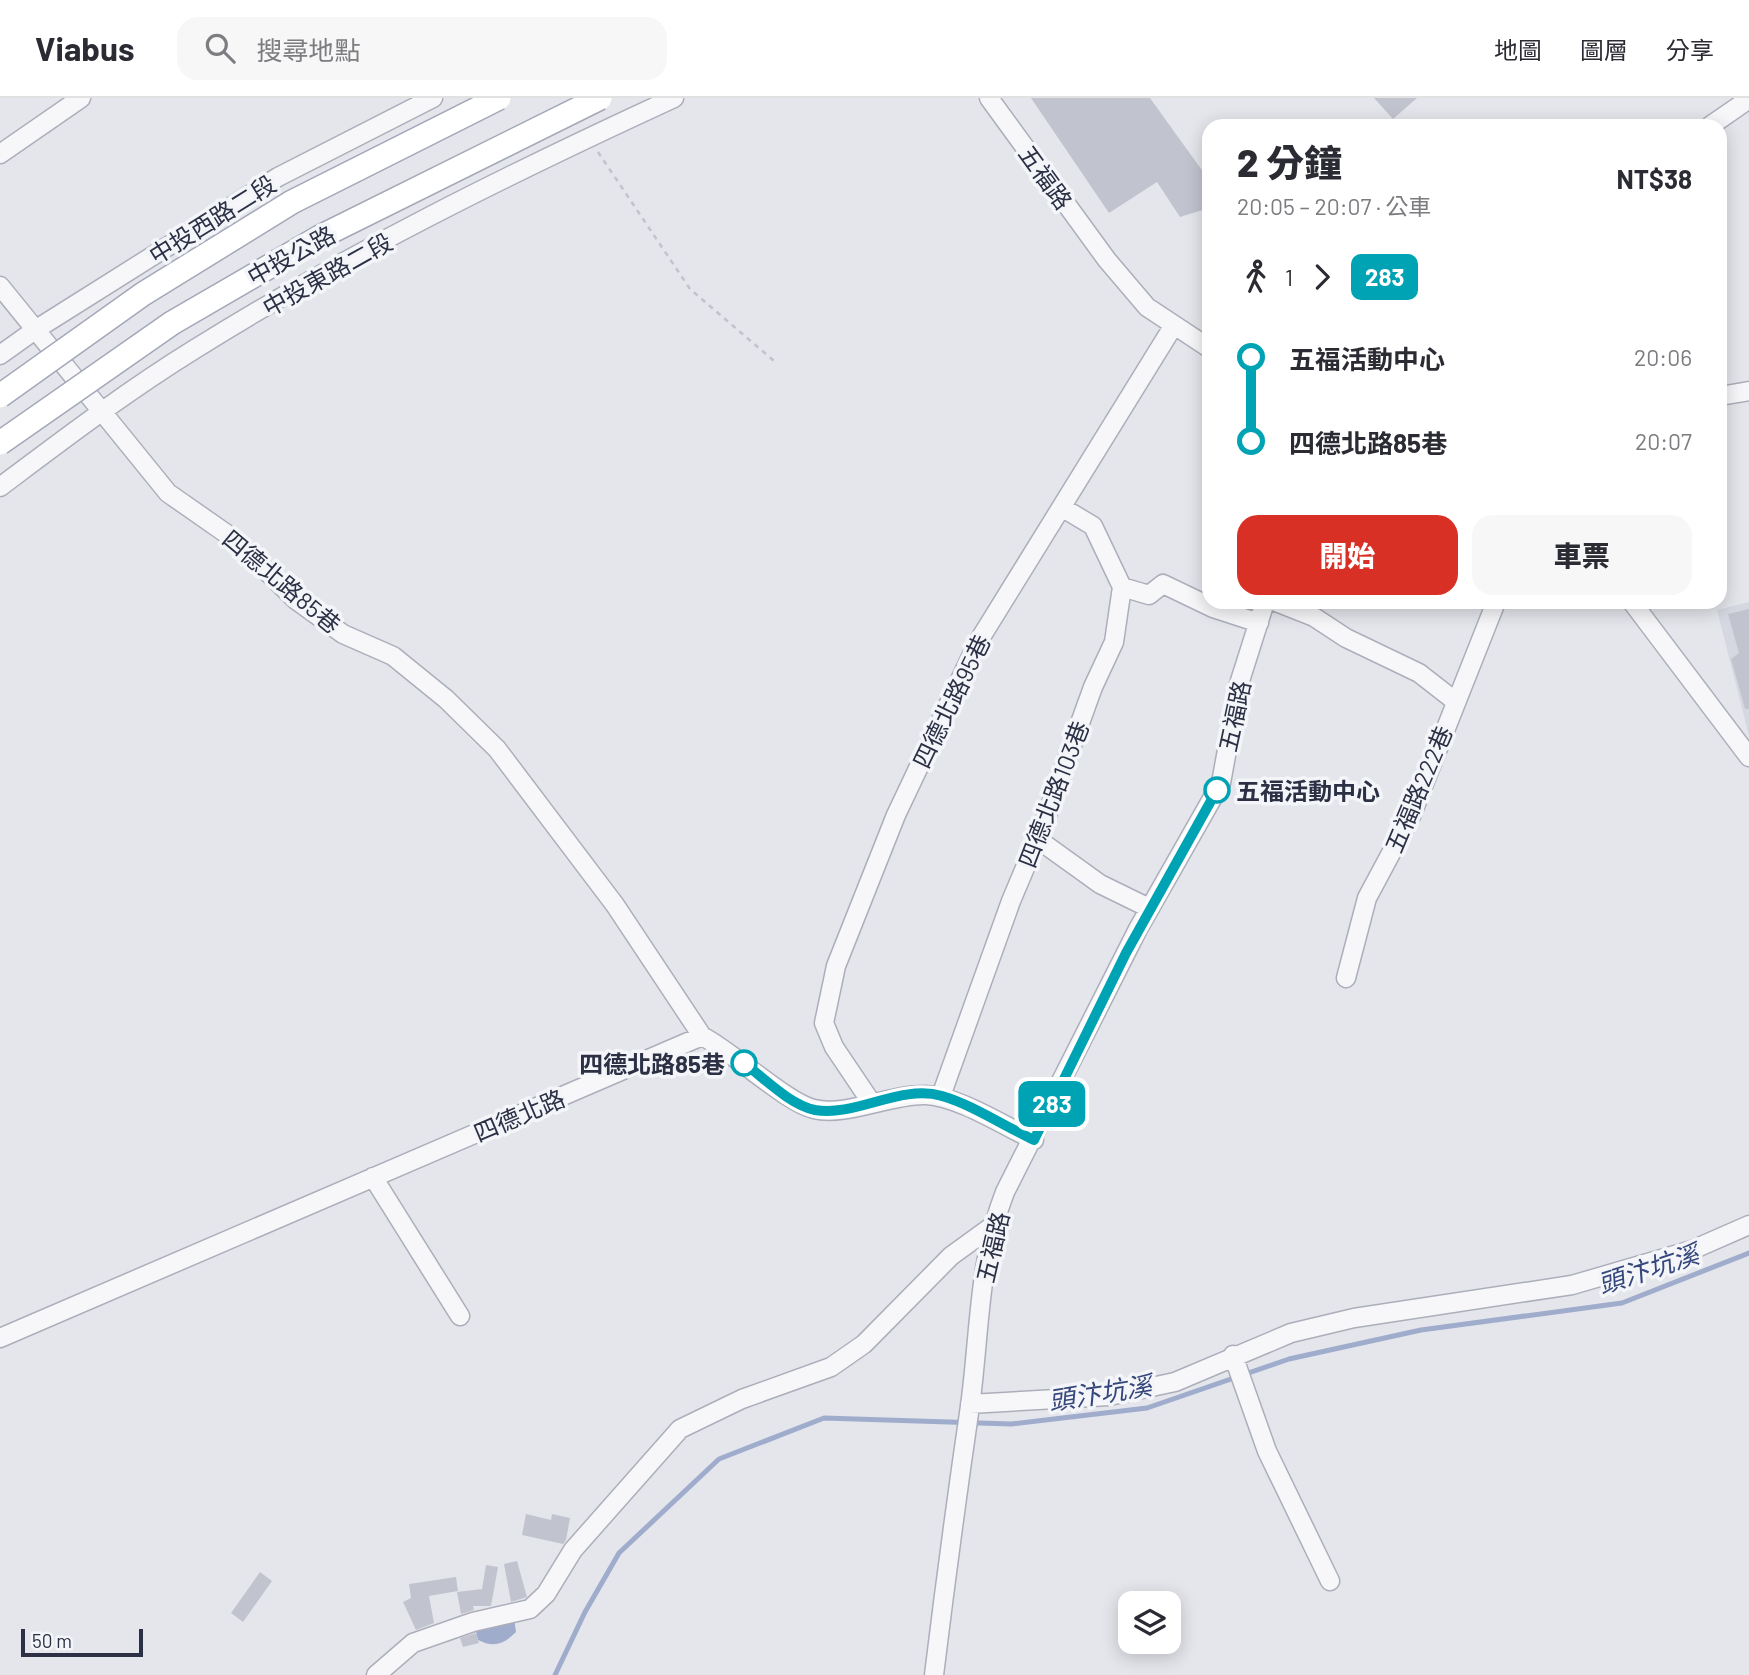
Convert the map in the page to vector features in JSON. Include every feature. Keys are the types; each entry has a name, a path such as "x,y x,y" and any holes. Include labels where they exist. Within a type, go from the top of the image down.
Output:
{"main road":[{"name":"中投公路","path":"0,396 143,294 292,202 499,98"},
{"name":"中投公路","path":"0,443 172,323 320,237 600,98"}],"street":[{"name":"中投西路二段","path":"0,355 35,330 278,177 433,98"},
{"name":"中投東路二段","path":"0,487 102,411 195,349 342,264 588,138 674,98"},
{"name":"五福路","path":"989,98 1107,260 1147,307 1202,343"},
{"name":"五福路","path":"998,98 1004,119"},
{"path":"1720,119 1749,99"},
{"path":"0,153 72,101"},
{"name":"四德北路85巷","path":"0,286 168,493 234,539 296,600 343,634 393,656 446,699 497,749 615,905 702,1036"},
{"name":"四德北路95巷","path":"871,1102 835,1046 824,1023 836,966 896,815 978,642 1174,324"},
{"path":"1727,395 1749,391"},
{"path":"1063,508 1093,526 1122,587 1149,595 1163,584 1202,603"},
{"name":"四德北路103巷","path":"942,1096 1093,687 1114,642 1122,587"},
{"path":"1216,609 1259,623"},
{"name":"五福路","path":"934,1675 970,1405 977,1315 991,1227 1005,1192 1034,1140 1149,908 1221,783 1239,684 1263,609"},
{"path":"1294,609 1419,673 1455,701"},
{"name":"五福路222巷","path":"1346,978 1367,898 1412,814 1493,609"},
{"path":"1637,609 1749,757"},
{"path":"1036,838 1100,884 1149,908"},
{"path":"702,1036 724,1048 806,1107 833,1110 922,1095 942,1096 1034,1140"},
{"name":"四德北路","path":"0,1338 702,1036"},
{"path":"373,1177 460,1316"},
{"path":"970,1405 1108,1396 1175,1382 1233,1355 1292,1333 1353,1318 1572,1285 1692,1250 1749,1225"},
{"path":"376,1675 413,1643 473,1622 530,1609 546,1594 573,1550 680,1429 742,1399 831,1367 864,1344 951,1256 991,1227"},
{"path":"1233,1355 1267,1451 1330,1581"}],"path":[{"path":"588,138 690,289 774,360"}],"shaded area":[{"path":"1749,602 1749,736 1717,610"}],"water":[{"path":"514,1618 516,1632 499,1644 478,1640 475,1628"}],"building":[{"path":"1031,98 1150,98 1202,170 1202,210 1180,217 1157,182 1109,213"},
{"path":"1374,98 1417,98 1393,119"},
{"path":"1749,609 1749,709 1745,709 1731,659 1739,653 1728,614"},
{"path":"526,1514 551,1520 552,1514 570,1518 566,1540 563,1544 522,1535"},
{"path":"517,1561 527,1597 511,1602 504,1564"},
{"path":"486,1565 498,1567 491,1606 473,1606 474,1610 461,1614 457,1592 482,1589"},
{"path":"260,1572 272,1581 243,1622 231,1613"},
{"path":"456,1577 458,1591 429,1596 434,1623 416,1630 403,1602 411,1598 409,1584"},
{"path":"476,1633 479,1643 463,1647 460,1638"}],"waterway":[{"name":"頭汴坑溪","path":"555,1675 585,1612 619,1553 719,1459 824,1418 1011,1424 1147,1408 1289,1359 1421,1330 1622,1303 1749,1253"}],"bus line":[{"name":"283","path":"744,1063 799,1104 814,1110 833,1110 922,1095 942,1096 1034,1140 1149,908 1170,876 1217,790"}],"place":[{"name":"五福活動中心","path":"1217,790"},
{"name":"四德北路85巷","path":"744,1063"}]}
